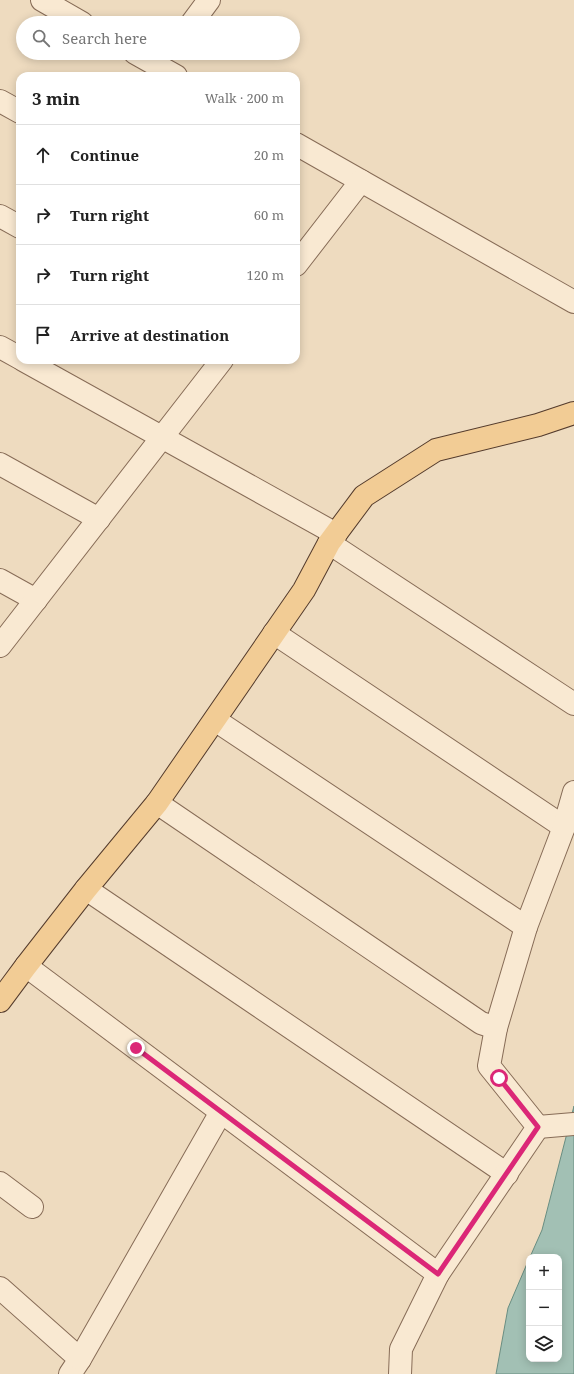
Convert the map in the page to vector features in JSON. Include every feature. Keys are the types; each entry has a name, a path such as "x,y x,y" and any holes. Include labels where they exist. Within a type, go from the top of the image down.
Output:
{"main road":[{"path":"0,1001 86,889 157,803 304,590 333,538 364,496 436,450 538,426 574,413"}],"street":[{"path":"42,0 70,16"},
{"path":"197,16 209,0"},
{"path":"154,60 168,65"},
{"path":"0,100 16,110"},
{"path":"300,146 574,302"},
{"path":"300,260 361,181"},
{"path":"0,216 16,225"},
{"path":"0,347 16,356"},
{"path":"30,364 162,437 333,538 574,704"},
{"path":"0,646 219,364"},
{"path":"0,464 99,519"},
{"path":"0,580 36,600"},
{"path":"274,633 564,827"},
{"path":"214,720 526,927"},
{"path":"538,1127 489,1066 496,1028 526,927 564,827 574,792"},
{"path":"157,803 481,1023 496,1028"},
{"path":"86,889 507,1174"},
{"path":"26,966 438,1274"},
{"path":"0,1288 75,1366 221,1112"},
{"path":"538,1127 574,1124"},
{"path":"400,1374 401,1349 438,1274 538,1127"},
{"path":"0,1183 32,1207"}],"shaded area":[{"path":"574,1106 574,1374 496,1374 508,1308 526,1266 526,1362 562,1362 562,1254 531,1254 542,1230"}],"route":[{"path":"136,1048 438,1274 538,1127 499,1078"}]}
